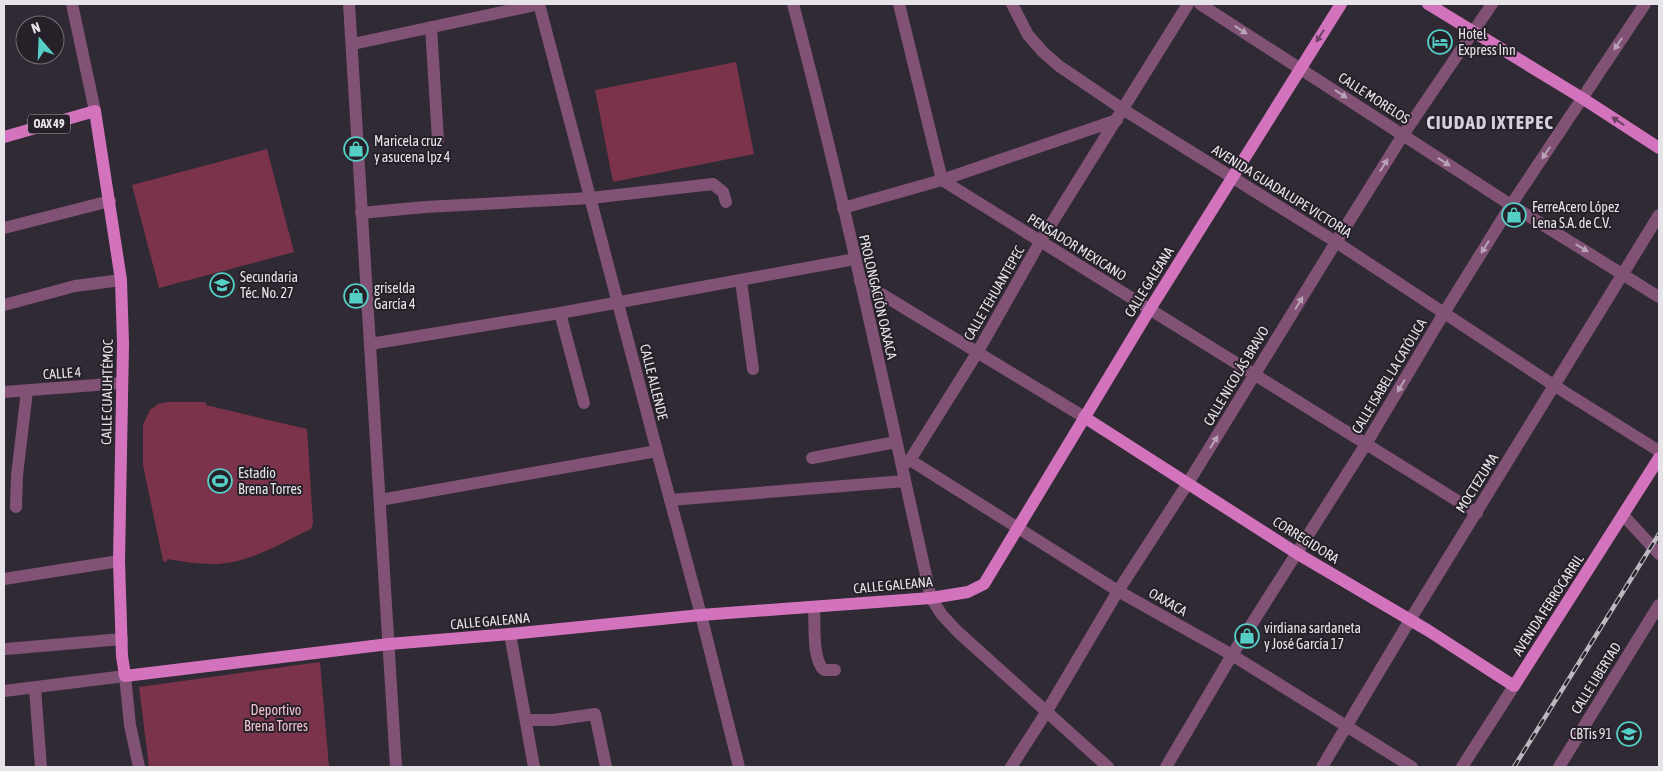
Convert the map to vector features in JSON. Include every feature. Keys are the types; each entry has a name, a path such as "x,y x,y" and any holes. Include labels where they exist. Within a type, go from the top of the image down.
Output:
{"main road":[{"name":"CALLE GALEANA","path":"125,676 389,644 701,615 931,598 968,592 984,584 1016,527 1150,309 1341,4"},
{"path":"1428,4 1582,98 1659,148"},
{"name":"OAX 49","path":"4,137 95,111"},
{"name":"CALLE CUAUHTÉMOC","path":"95,111 121,280 123,344 119,561 125,676"},
{"name":"CORREGIDORA","path":"1084,417 1298,554 1410,620 1514,686"},
{"name":"AVENIDA FERROCARRIL","path":"1514,686 1659,458"}],"street":[{"path":"72,4 95,111"},
{"path":"349,4 396,767"},
{"path":"352,44 539,4"},
{"name":"CALLE ALLENDE","path":"539,4 701,615 739,767"},
{"name":"PROLONGACIÓN OAXACA","path":"793,4 855,259 896,442 906,464 905,481 931,598"},
{"path":"899,4 942,180"},
{"name":"AVENIDA GUADALUPE VICTORIA","path":"1012,4 1028,35 1043,52 1120,115 1233,177 1336,242 1554,386 1659,451"},
{"name":"CALLE TEHUANTEPEC","path":"906,464 977,353 1040,242 1188,4"},
{"name":"CALLE NICOLÁS BRAVO","path":"1011,767 1047,711 1118,591 1188,483 1403,135 1492,4"},
{"name":"CALLE ISABEL LA CATÓLICA","path":"1166,767 1232,655 1298,554 1511,205 1645,4"},
{"name":"CALLE MORELOS","path":"1204,5 1511,205 1659,297"},
{"path":"431,27 438,140"},
{"path":"843,208 942,180 1120,115"},
{"name":"PENSADOR MEXICANO","path":"942,180 1477,513"},
{"path":"361,213 425,207 591,198 714,184 723,192 726,202"},
{"path":"4,228 110,201"},
{"name":"MOCTEZUMA","path":"1322,767 1659,215"},
{"path":"370,344 618,303 855,259"},
{"path":"4,305 75,286 121,280"},
{"path":"741,281 753,369"},
{"path":"860,281 1084,417"},
{"path":"560,313 584,403"},
{"name":"CALLE 4","path":"4,392 122,383"},
{"path":"16,507 17,475 27,391"},
{"path":"812,458 896,442"},
{"path":"380,500 656,451"},
{"name":"OAXACA","path":"906,464 1016,527 1118,591 1232,655 1412,767"},
{"path":"670,500 905,481"},
{"path":"1623,516 1659,554"},
{"path":"4,578 119,561"},
{"path":"931,598 942,615 958,632 1108,767"},
{"name":"CALLE LIBERTAD","path":"1558,767 1659,605"},
{"path":"814,607 816,651 819,666 824,670 835,670"},
{"path":"510,634 534,767"},
{"path":"6,649 122,639"},
{"path":"4,691 125,676 130,725 140,767"},
{"name":"AVENIDA FERROCARRIL","path":"1462,767 1514,686"},
{"path":"35,688 41,767"},
{"path":"526,720 553,720 595,714 606,767"}],"green space":[{"path":"736,62 754,154 613,182 595,90"},
{"path":"267,149 294,252 159,288 132,185"},
{"name":"Estadio Brena Torres","path":"168,402 206,402 206,405 307,429 313,523 311,529 266,551 228,563 193,563 167,559 167,562 163,561 143,465 143,425 150,410 158,404"},
{"name":"Deportivo Brena Torres","path":"320,662 329,767 149,767 139,687"}],"railway":[{"path":"1514,767 1659,534"}],"place":[{"name":"Hotel Express Inn","path":"1440,42"},
{"name":"Maricela cruz y asucena lpz 4","path":"356,149"},
{"name":"FerreAcero López Lena S.A. de C.V.","path":"1514,215"},
{"name":"Secundaria Téc. No. 27","path":"222,285"},
{"name":"griselda García 4","path":"356,296"},
{"name":"Estadio Brena Torres","path":"220,481"},
{"name":"virdiana sardaneta y José García 17","path":"1247,636"},
{"name":"CBTis 91","path":"1629,734"}],"district":[{"name":"CIUDAD IXTEPEC","path":"1490,122"}]}
